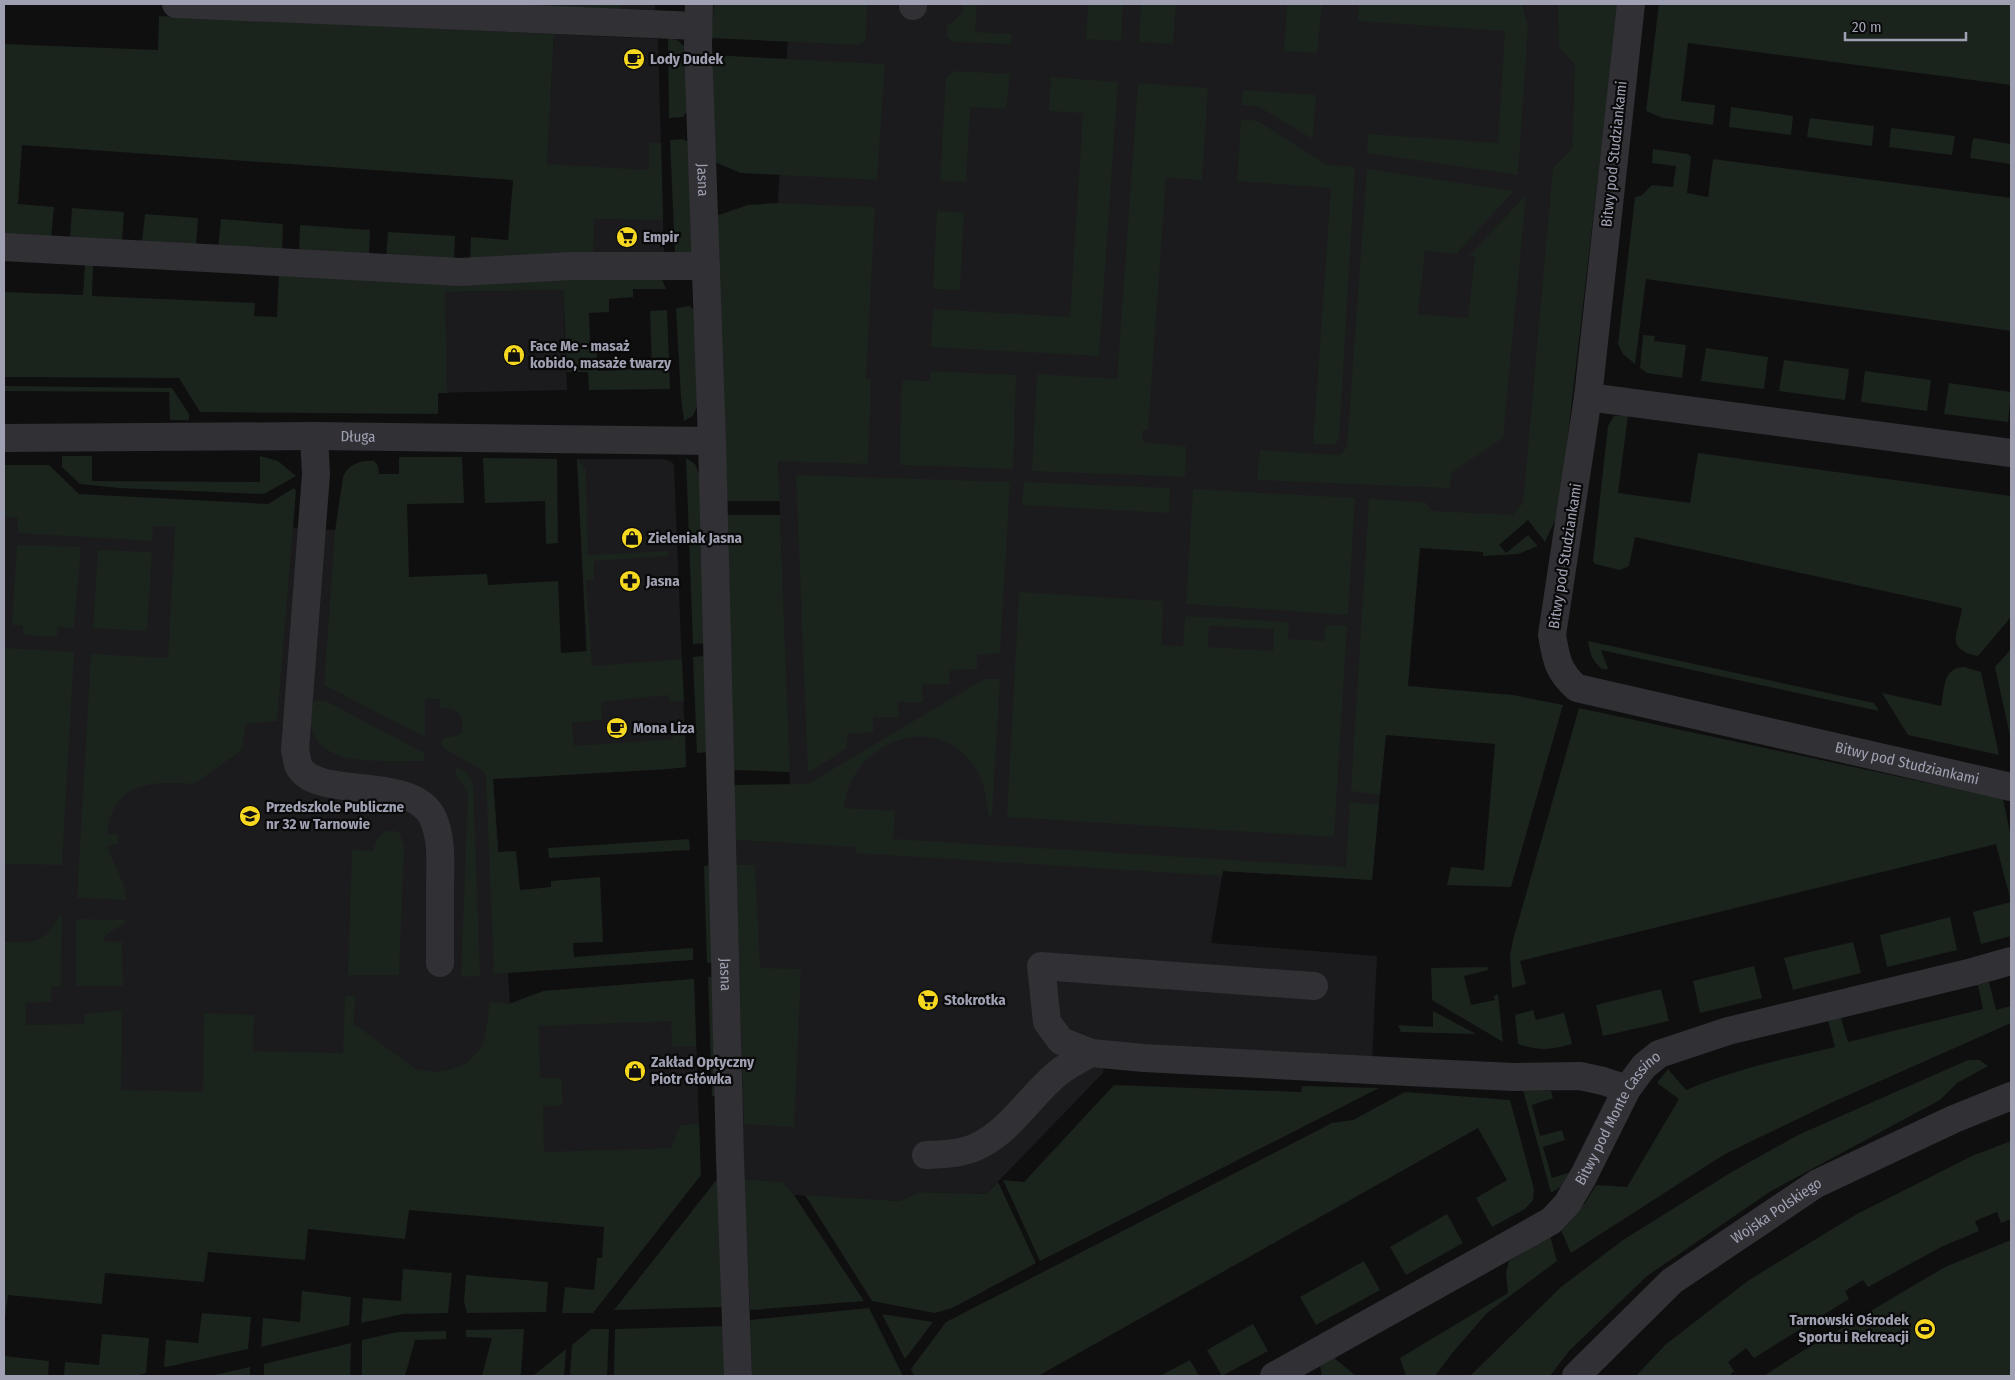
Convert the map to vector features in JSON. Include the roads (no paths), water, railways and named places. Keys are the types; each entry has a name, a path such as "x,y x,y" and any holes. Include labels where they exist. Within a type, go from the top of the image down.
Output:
{"street":[{"path":"176,4 699,15"},
{"name":"Bitwy pod Studziankami","path":"1631,4 1588,397 1552,636 1557,662 1566,678 1577,688 2011,787"},
{"name":"Jasna","path":"699,15 730,1158 738,1376"},
{"path":"4,247 460,272 571,266 706,266"},
{"path":"1588,397 2011,453"},
{"path":"314,436 316,474 295,750 299,766 309,776 328,783 392,792 406,796 431,814 437,830 439,850 440,963"},
{"name":"Długa","path":"4,438 314,436 712,441"},
{"name":"Bitwy pod Monte Cassino","path":"1274,1376 1551,1221 1567,1204 1583,1177 1627,1090 1644,1066 1659,1054 1728,1031 2011,961"},
{"path":"1314,986 1041,966 1047,1022 1061,1041 1091,1053 1144,1058 1428,1073 1514,1077 1580,1076 1603,1080 1627,1090"},
{"path":"926,1155 958,1153 982,1145 1004,1130 1030,1099 1058,1072 1091,1053"},
{"name":"Wojska Polskiego","path":"1576,1376 1672,1281 1816,1184 1954,1119 2011,1096"}],"place":[{"name":"Lody Dudek","path":"634,59"},
{"name":"Empir","path":"627,237"},
{"name":"Face Me - masaż kobido, masaże twarzy","path":"514,355"},
{"name":"Zieleniak Jasna","path":"632,538"},
{"name":"Jasna","path":"630,581"},
{"name":"Mona Liza","path":"617,728"},
{"name":"Przedszkole Publiczne nr 32 w Tarnowie","path":"250,816"},
{"name":"Stokrotka","path":"928,1000"},
{"name":"Zakład Optyczny Piotr Główka","path":"635,1071"},
{"name":"Tarnowski Ośrodek Sportu i Rekreacji","path":"1925,1329"}]}
